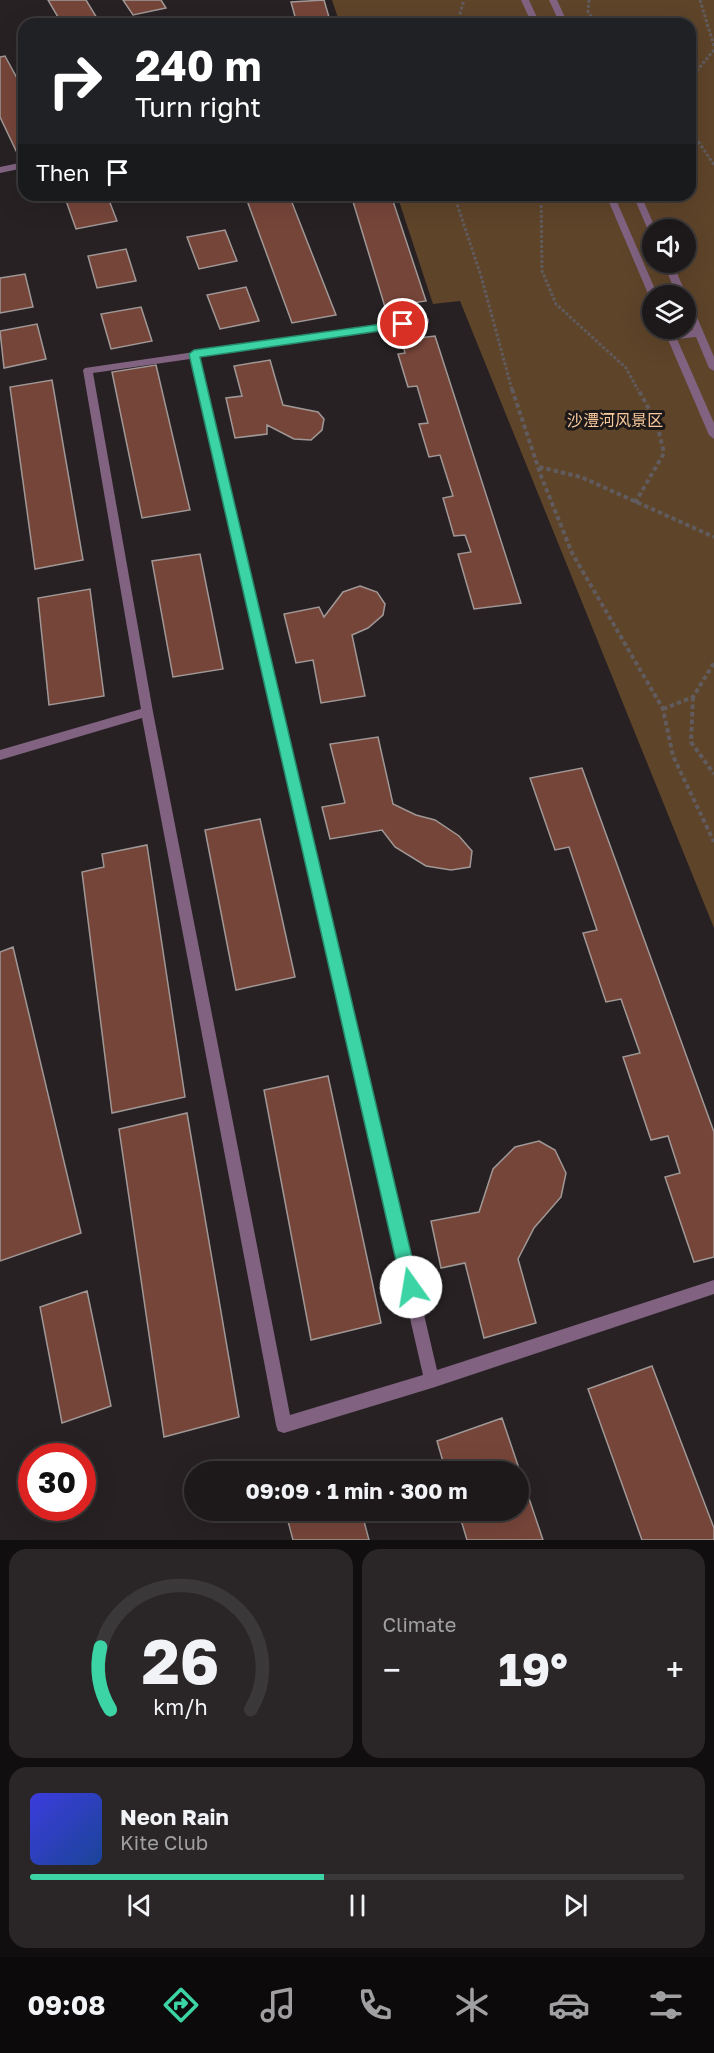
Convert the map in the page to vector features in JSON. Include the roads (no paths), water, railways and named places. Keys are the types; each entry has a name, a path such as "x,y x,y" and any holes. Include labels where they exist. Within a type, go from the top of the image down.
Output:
{"street":[{"path":"525,0 533,18"},
{"path":"554,0 562,18"},
{"path":"0,170 18,166"},
{"path":"613,201 649,285"},
{"path":"640,201 647,219"},
{"path":"426,321 88,370 147,712 284,1425 432,1380 714,1287"},
{"path":"696,326 714,368"},
{"path":"673,339 714,435"},
{"path":"194,354 432,1380"},
{"path":"0,755 147,712"}],"park label":[{"name":"沙澧河风景区","path":"615,420"}]}
